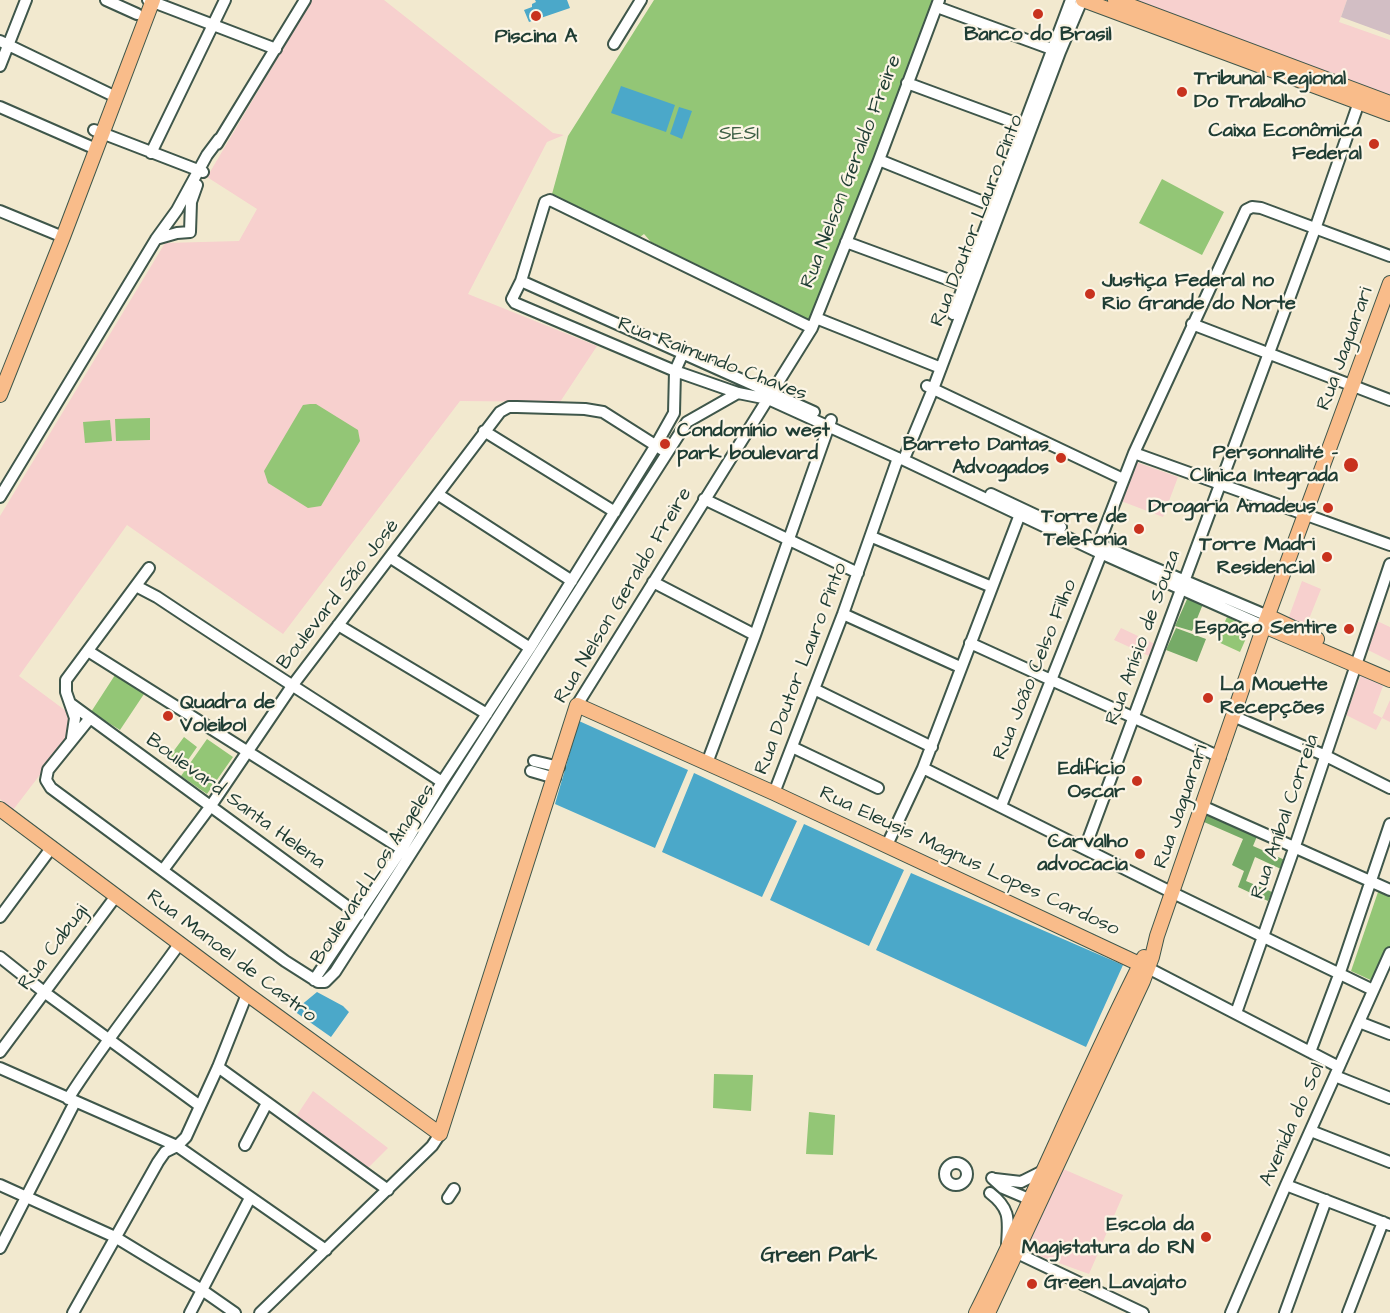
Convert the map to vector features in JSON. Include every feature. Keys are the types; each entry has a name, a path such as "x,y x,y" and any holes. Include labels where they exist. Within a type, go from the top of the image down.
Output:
{"main road":[{"path":"112,95 137,14 149,0"},
{"path":"0,395 25,322 149,0"},
{"path":"1082,0 1390,114"},
{"path":"1118,1 1133,18"},
{"path":"1118,1 1390,103"},
{"path":"1210,47 1229,43"},
{"name":"Rua Jaguarari","path":"988,1313 1012,1252 1157,936 1266,621 1390,283"},
{"path":"0,373 25,322"},
{"name":"Rua Raimundo Chaves","path":"1266,621 1357,661 1390,680"},
{"name":"Rua Raimundo Chaves","path":"1357,661 1390,671"},
{"name":"Rua Eleusis Magnus Lopes Cardoso","path":"577,705 887,845 1144,966"},
{"name":"Rua Nelson Geraldo Freire","path":"440,1134 577,705"},
{"name":"Rua Manoel de Castro","path":"0,809 440,1134"},
{"name":"Rua Jaguarari","path":"1035,1202 1041,1172 1144,966"},
{"name":"Rua Jaguarari","path":"976,1313 1012,1252"}],"street":[{"path":"0,66 4,43 26,0"},
{"path":"106,0 137,14"},
{"path":"149,0 276,49"},
{"path":"151,153 225,0"},
{"path":"0,497 156,239 177,210 305,0"},
{"path":"614,44 641,0"},
{"name":"Rua Doutor Lauro Pinto","path":"774,793 1028,128 1071,0"},
{"name":"Rua Doutor Lauro Pinto","path":"1056,50 1082,0"},
{"path":"938,4 1056,50"},
{"name":"Rua Nelson Geraldo Freire","path":"577,705 814,323 938,4"},
{"path":"4,43 112,95"},
{"path":"907,83 1028,128"},
{"name":"Rua Anísio de Souza","path":"1085,848 1315,229 1359,102"},
{"path":"0,107 92,147"},
{"path":"98,132 201,171"},
{"path":"879,160 997,208"},
{"path":"156,239 190,232 192,196 201,171"},
{"path":"521,281 545,202 549,200 814,323 938,367"},
{"name":"Rua João Celso Filho","path":"1001,806 1100,549 1123,479 1192,324 1246,211 1250,208 1261,208 1315,229"},
{"path":"177,210 177,233"},
{"path":"0,211 59,236"},
{"path":"1315,229 1390,256"},
{"path":"846,242 967,287"},
{"name":"Rua Raimundo Chaves","path":"770,396 738,393 675,371 512,300 521,281 555,295 1100,549 1266,621"},
{"path":"546,316 555,295"},
{"path":"608,342 614,322"},
{"path":"1192,324 1390,400"},
{"name":"Boulevard Los Angeles","path":"563,604 572,581 674,413 675,371 683,353"},
{"path":"930,387 1123,479"},
{"name":"Boulevard Los Angeles","path":"337,958 563,604 687,422 738,393"},
{"name":"Boulevard São José","path":"163,870 210,807 292,686 500,412 509,407 585,409 603,412 666,452"},
{"path":"674,413 687,422"},
{"path":"707,763 830,423"},
{"path":"484,431 615,512"},
{"path":"1134,453 1390,545"},
{"path":"439,495 572,581"},
{"path":"704,499 858,573"},
{"path":"887,845 924,768 1021,512"},
{"path":"872,537 992,587"},
{"path":"391,558 530,648"},
{"name":"Rua Aníbal Correia","path":"1236,1013 1264,937 1390,564"},
{"path":"71,741 75,722 66,692 66,680 149,568"},
{"path":"653,582 755,635"},
{"path":"136,586 157,597 292,686 347,719 442,783"},
{"path":"843,614 873,632 960,668"},
{"path":"339,625 487,714"},
{"name":"Boulevard Los Angeles","path":"479,737 487,714 530,648 547,629"},
{"path":"970,643 1220,757"},
{"path":"88,651 402,849"},
{"path":"814,689 932,747"},
{"name":"Boulevard Santa Helena","path":"71,704 359,915"},
{"path":"1233,716 1326,756 1390,788"},
{"path":"90,718 48,770 46,780 48,785 163,870"},
{"path":"792,747 878,788"},
{"name":"Boulevard Los Angeles","path":"163,870 285,961 321,983 328,980 359,915 442,783 461,763"},
{"path":"532,766 557,772"},
{"path":"924,768 1373,990"},
{"path":"1202,806 1390,890"},
{"path":"1310,1052 1372,881 1390,824"},
{"path":"0,917 52,847"},
{"name":"Rua Cabugi","path":"0,1052 116,896"},
{"path":"0,1248 72,1100 109,1038 133,1009 180,943"},
{"name":"Avenida do Sol","path":"1231,1313 1373,990 1387,967 1390,953"},
{"path":"0,957 200,1106"},
{"name":"Rua Eleusis Magnus Lopes Cardoso","path":"1144,966 1310,1052 1337,1072 1390,1098"},
{"path":"73,1313 163,1155 186,1137 248,994"},
{"path":"1359,1022 1390,1034"},
{"path":"218,1067 388,1190"},
{"path":"0,1068 177,1146 326,1250"},
{"path":"245,1145 267,1103"},
{"path":"1311,1131 1390,1162"},
{"name":"Rua Nelson Geraldo Freire","path":"260,1313 388,1190 432,1146 440,1134"},
{"path":"1035,1202 1003,1188 992,1178 1021,1182 1041,1172"},
{"path":"0,1185 115,1237 235,1313"},
{"path":"1286,1185 1387,1223 1348,1313"},
{"path":"990,1193 1005,1207 1012,1252 1143,1313"},
{"path":"190,1313 250,1198"},
{"path":"1285,1313 1326,1200"}],"shaded area":[{"path":"312,0 384,0 553,133 564,135 547,142 468,294 597,346 560,402 460,401 283,634 127,525 19,676 66,711 72,720 65,742 13,810 0,799 0,516 165,243 239,241 257,209 207,177"},
{"path":"1136,0 1347,0 1339,22 1390,40 1390,96"},
{"path":"1347,0 1390,0 1390,35 1341,17"},
{"path":"1136,462 1178,477 1163,517 1121,501"},
{"path":"1302,581 1321,589 1305,629 1287,622"},
{"path":"1377,621 1390,627 1390,661 1366,649"},
{"path":"1121,628 1155,644 1149,656 1114,640"},
{"path":"1361,675 1383,686 1373,713 1382,718 1376,730 1346,715"},
{"path":"1390,700 1390,722 1382,718"},
{"path":"313,1091 388,1148 367,1169 295,1118"},
{"path":"1061,1168 1123,1195 1089,1274 1023,1250"}],"green space":[{"name":"SESI","path":"654,0 935,0 811,321 651,242 644,234 640,237 552,194 568,136"},
{"path":"1162,179 1224,212 1202,255 1139,223"},
{"path":"316,404 358,430 360,441 321,506 308,508 268,483 264,471 303,405"},
{"path":"150,418 150,440 116,441 115,419"},
{"path":"110,420 112,441 85,443 83,422"},
{"path":"1188,597 1203,604 1192,631 1175,626"},
{"path":"1227,617 1251,627 1240,652 1216,641"},
{"path":"1176,628 1206,639 1197,662 1166,650"},
{"path":"115,675 144,694 120,730 91,712"},
{"path":"184,737 197,747 181,770 167,760"},
{"path":"207,739 233,757 207,794 181,776"},
{"path":"1208,811 1258,834 1253,846 1285,860 1281,869 1255,857 1246,881 1272,892 1268,901 1238,887 1244,871 1232,865 1243,839 1204,822"},
{"path":"1378,892 1390,896 1390,949 1375,982 1351,971"},
{"path":"714,1074 753,1075 751,1111 713,1108"},
{"path":"809,1112 835,1115 833,1155 806,1154"}],"water":[{"name":"Piscina A","path":"535,0 567,0 570,8 529,22 524,10 532,7"},
{"path":"621,86 675,105 666,132 611,113"},
{"path":"679,107 692,111 682,139 670,134"},
{"path":"579,721 688,770 655,848 555,804"},
{"path":"694,773 797,821 762,897 662,852"},
{"path":"804,824 904,870 869,946 770,900"},
{"path":"911,873 1123,965 1086,1047 876,950"},
{"path":"317,992 343,1006 349,1012 331,1037 294,1011"}],"place":[{"name":"Banco do Brasil","path":"1038,14"},
{"name":"Piscina A","path":"536,16"},
{"name":"Tribunal Regional Do Trabalho","path":"1182,92"},
{"name":"Caixa Econômica Federal","path":"1374,144"},
{"name":"Justiça Federal no Rio Grande do Norte","path":"1090,294"},
{"name":"Condomínio west park boulevard","path":"665,444"},
{"name":"Barreto Dantas Advogados","path":"1061,458"},
{"name":"Personnalité - Clínica Integrada","path":"1351,465"},
{"name":"Drogaria Amadeus","path":"1328,508"},
{"name":"Torre de Telefonia","path":"1139,529"},
{"name":"Torre Madri Residencial","path":"1327,557"},
{"name":"Espaço Sentire","path":"1349,629"},
{"name":"La Mouette Recepções","path":"1208,698"},
{"name":"Quadra de Voleibol","path":"168,716"},
{"name":"Edifício Oscar","path":"1137,781"},
{"name":"Carvalho advocacia","path":"1140,854"},
{"name":"Escola da Magistatura do RN","path":"1206,1237"},
{"name":"Green Lavajato","path":"1032,1284"}],"district":[{"name":"Green Park","path":"819,1257"}]}
